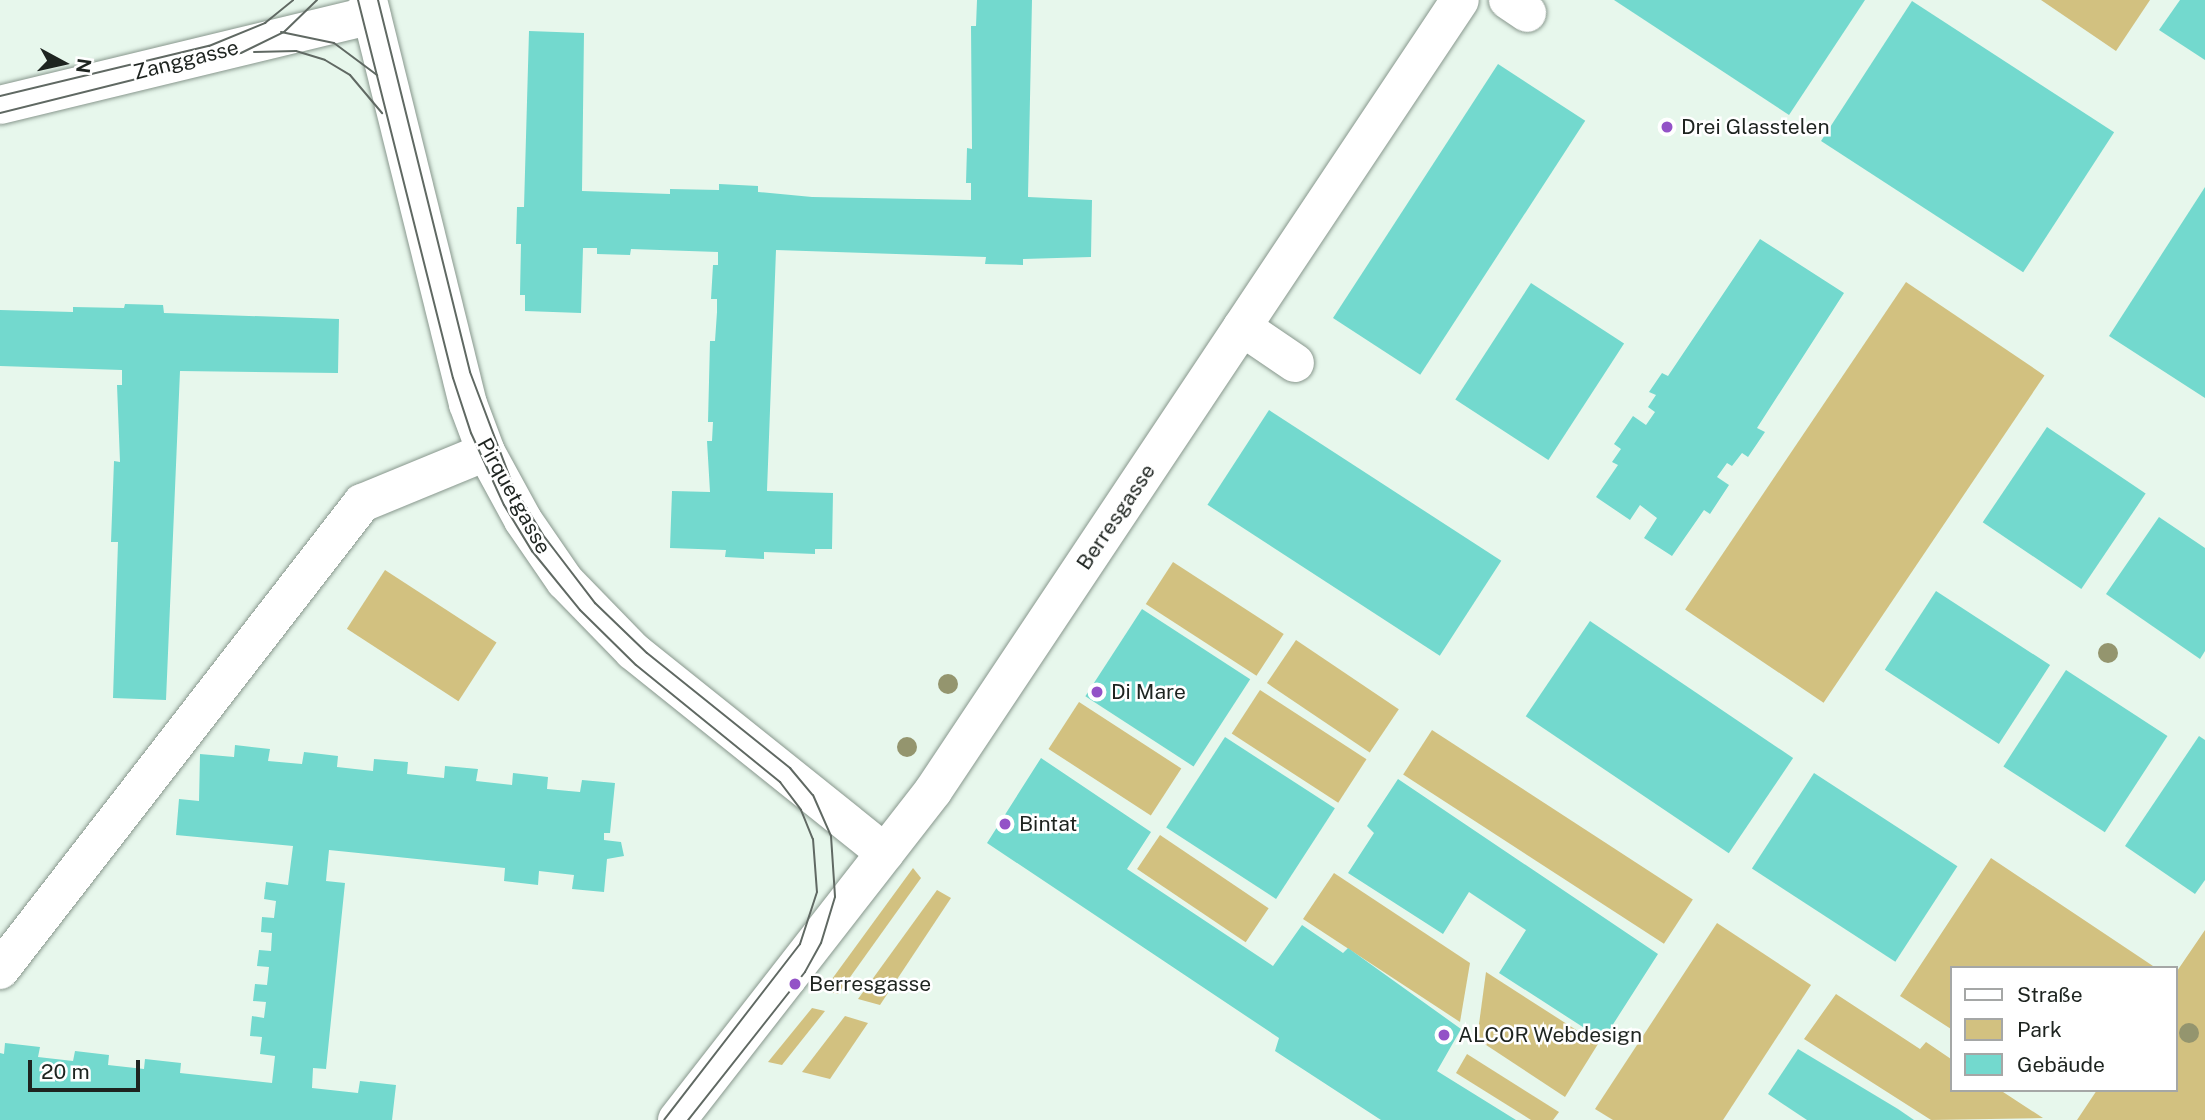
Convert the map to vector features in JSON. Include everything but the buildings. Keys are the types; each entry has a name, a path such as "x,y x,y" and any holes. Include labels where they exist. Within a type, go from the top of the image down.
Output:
{"street":[{"name":"Berresgasse","path":"677,1120 933,791 1460,0"},
{"name":"Zanggasse","path":"0,105 370,7"},
{"name":"Pirquetgasse","path":"370,7 458,365 486,452 544,554 608,628 885,853"},
{"path":"1242,327 1295,363"},
{"path":"0,970 362,503 486,452"}],"green space":[{"path":"2041,0 2150,0 2116,51"},
{"path":"1906,282 2044,375 1824,703 1685,609"},
{"path":"1173,562 1284,634 1256,676 1146,604"},
{"path":"385,570 497,642 458,701 347,629"},
{"path":"1296,640 1399,709 1370,752 1267,683"},
{"path":"1260,690 1367,759 1338,803 1232,734"},
{"path":"1079,702 1181,768 1151,815 1049,749"},
{"path":"1432,730 1693,899 1664,944 1403,774"},
{"path":"1160,835 1269,908 1246,942 1137,869"},
{"path":"1991,858 2153,966 1950,966 1950,1028 1900,996"},
{"path":"913,868 921,878 838,994 824,990"},
{"path":"1334,873 1470,963 1460,1022 1303,919"},
{"path":"937,890 951,898 880,1005 858,999"},
{"path":"1717,923 1811,985 1723,1120 1613,1120 1595,1109"},
{"path":"2205,930 2205,1120 2077,1120 2096,1092 2177,1092 2177,971"},
{"path":"1486,972 1598,1044 1565,1097 1477,1039"},
{"path":"1836,994 1920,1049 1926,1042 1950,1058 1950,1092 2003,1092 2043,1118 1931,1120 1804,1039"},
{"path":"812,1008 825,1011 782,1065 768,1062"},
{"path":"845,1016 868,1023 830,1079 802,1072"},
{"path":"1467,1054 1559,1112 1553,1120 1531,1120 1456,1073"}],"tram line":[{"path":"0,96 209,46 265,23 293,0"},
{"path":"0,113 241,53 284,32 317,0"},
{"path":"358,0 453,378 471,433 504,505 532,551 580,610 636,665 780,782 801,810 813,839 817,892 800,944 664,1120"},
{"path":"378,0 470,372 513,486 543,535 595,603 647,653 790,768 813,795 831,836 835,897 821,943 805,972 688,1120"},
{"path":"281,32 334,43 377,75"},
{"path":"254,52 296,51 325,60 350,75 382,113"}],"place":[{"name":"Drei Glasstelen","path":"1667,127"},
{"name":"Di Mare","path":"1097,692"},
{"name":"Bintat","path":"1005,824"},
{"name":"Berresgasse","path":"795,984"},
{"name":"ALCOR Webdesign","path":"1444,1035"}]}
